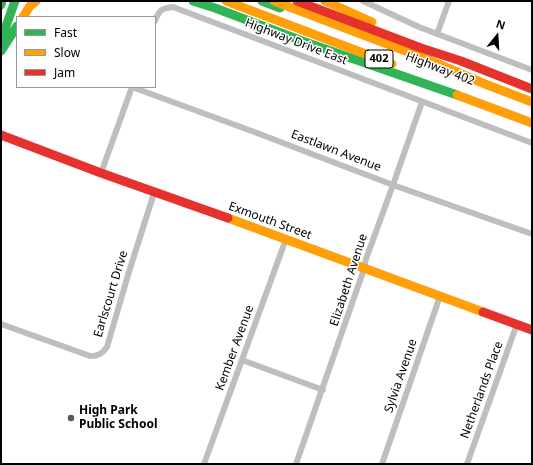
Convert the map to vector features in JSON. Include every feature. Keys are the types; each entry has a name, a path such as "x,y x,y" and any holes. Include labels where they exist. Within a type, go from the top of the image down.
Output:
{"main road":[{"path":"1,5 2,1"},
{"path":"1,40 15,1"},
{"path":"24,16 30,6 36,1"},
{"path":"193,1 215,8"},
{"path":"197,1 305,42 450,92 532,123"},
{"name":"Highway 402","path":"226,1 532,117"},
{"path":"262,1 422,62 485,84"},
{"name":"Highway 402","path":"274,1 424,58 532,102"},
{"path":"297,1 421,48 461,61"},
{"path":"325,1 461,61 532,89"},
{"path":"1,51 16,28"},
{"name":"Exmouth Street","path":"1,135 154,193 286,239 532,330"}],"street":[{"path":"363,1 419,27 532,70"},
{"path":"437,34 449,1"},
{"name":"Highway Drive East","path":"156,19 159,12 164,8 173,7 532,143"},
{"path":"101,173 132,88"},
{"name":"Eastlawn Avenue","path":"135,88 394,185 532,234"},
{"name":"Elizabeth Avenue","path":"296,464 323,390 364,269 366,259 394,185 422,102"},
{"name":"Earlscourt Drive","path":"1,324 90,356 97,356 104,352 154,193"},
{"name":"Kember Avenue","path":"204,464 286,239"},
{"name":"Sylvia Avenue","path":"382,464 440,296"},
{"name":"Netherlands Place","path":"467,464 517,324"},
{"path":"242,360 323,390"}],"traffic: fast":[{"path":"1,5 2,1"},
{"path":"1,40 15,1"},
{"path":"193,1 457,95"},
{"path":"262,1 280,8"},
{"path":"1,51 16,28"}],"traffic: slow":[{"path":"24,16 30,6 36,1"},
{"path":"226,1 392,64"},
{"path":"274,1 424,58 532,102"},
{"path":"325,1 372,22"},
{"path":"457,95 532,123"},
{"path":"228,218 483,312"}],"traffic: jam":[{"path":"297,1 421,48 461,61 532,89"},
{"path":"1,135 101,173 228,218"},
{"path":"483,312 532,330"}],"place":[{"name":"High Park Public School","path":"71,418"}]}
